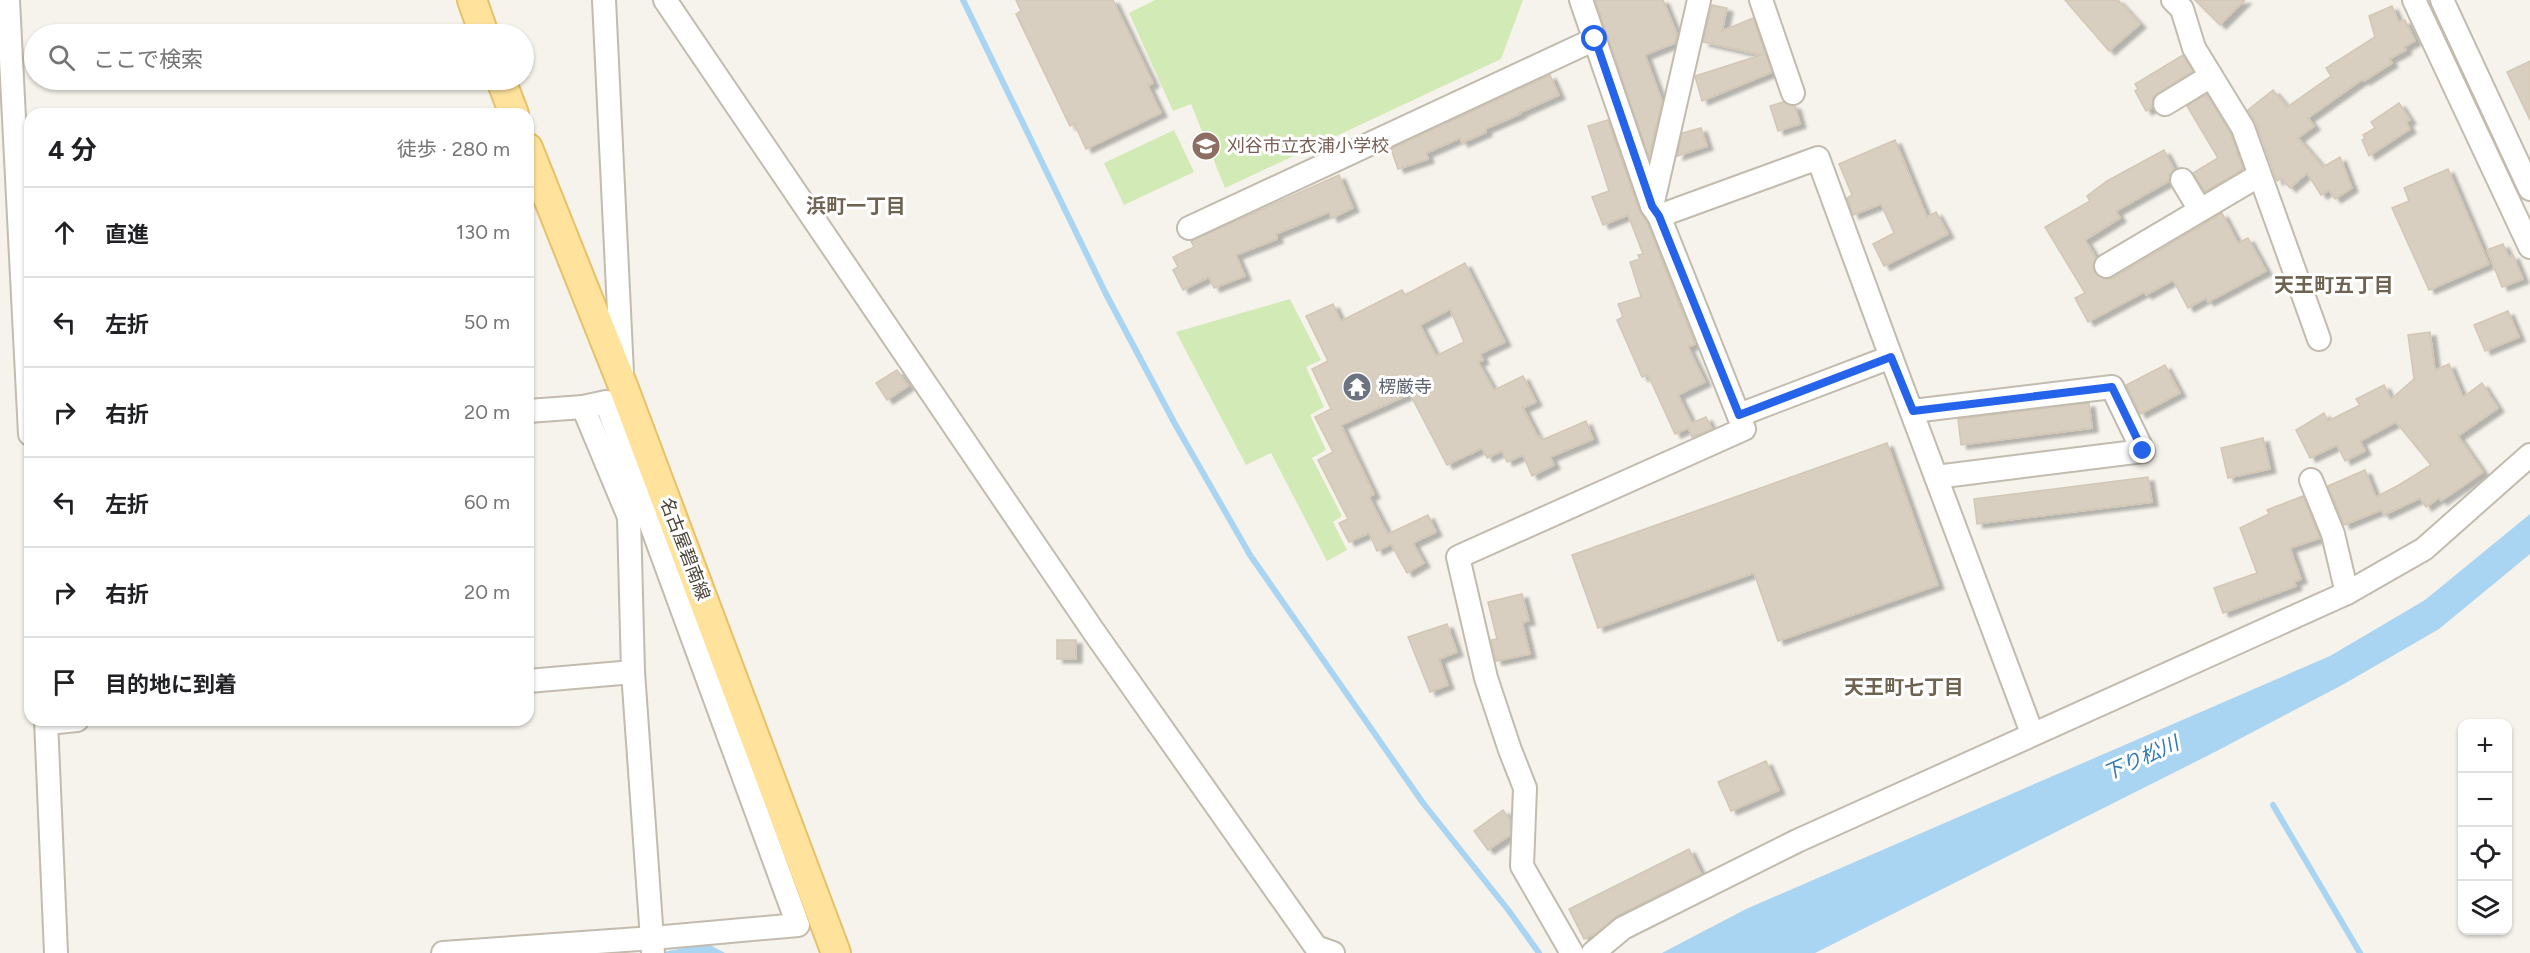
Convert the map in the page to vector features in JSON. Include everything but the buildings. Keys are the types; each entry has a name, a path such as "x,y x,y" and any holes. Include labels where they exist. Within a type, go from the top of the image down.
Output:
{"main road":[{"path":"472,0 480,24"},
{"path":"505,90 512,108"},
{"name":"名古屋碧南線","path":"534,163 623,386 836,953"}],"street":[{"path":"8,0 8,144 24,355"},
{"path":"604,0 623,386"},
{"path":"665,0 1094,632 1319,951"},
{"path":"1572,953 1522,866 1526,788 1510,750 1486,678 1458,556 1744,429 1655,211 1581,0"},
{"path":"1655,211 1699,0"},
{"path":"1761,0 1793,93"},
{"path":"2414,0 2530,247"},
{"path":"2442,0 2530,189"},
{"path":"2182,3 2194,48 2243,128 2258,176 2319,339"},
{"path":"1189,228 1595,39"},
{"path":"2165,104 2211,76"},
{"path":"1655,211 1818,158 2032,734"},
{"path":"2106,266 2258,176"},
{"path":"2182,180 2200,210"},
{"path":"1739,415 1891,357"},
{"path":"1913,411 2112,387 2143,451 1936,477"},
{"path":"443,953 653,946 798,925 606,402 584,407 534,411"},
{"path":"584,407 629,518 633,672 653,946"},
{"path":"1593,953 1623,928 1797,841 2347,593 2424,549 2530,455"},
{"path":"2311,480 2333,534 2347,593"},
{"path":"534,680 633,672"},
{"path":"47,726 56,953"}],"green space":[{"path":"1155,0 1523,0 1501,59 1225,188 1191,104 1173,111 1129,13"},
{"path":"1174,130 1194,172 1124,205 1104,163"},
{"path":"1290,299 1321,360 1306,367 1324,407 1310,415 1326,450 1312,458 1342,516 1333,522 1347,550 1327,561 1271,453 1246,465 1176,332"}],"water":[{"name":"下り松川","path":"2530,514 2530,554 2439,629 2344,684 2209,755 1815,953 1662,953 1746,909 2330,656 2425,600"},
{"path":"706,943 725,953 664,953 664,952"}],"waterway":[{"path":"963,0 1106,294 1175,424 1250,555 1423,803 1509,911 1539,953"},
{"path":"2273,805 2360,953"}],"place":[{"name":"刈谷市立衣浦小学校","path":"1206,146"},
{"name":"楞厳寺","path":"1357,387"}],"district":[{"name":"浜町一丁目","path":"856,206"},
{"name":"天王町五丁目","path":"2334,285"},
{"name":"天王町七丁目","path":"1904,687"}],"route":[{"path":"1595,39 1652,206 1659,216 1739,415 1891,357 1913,411 2112,387 2143,451"}]}
